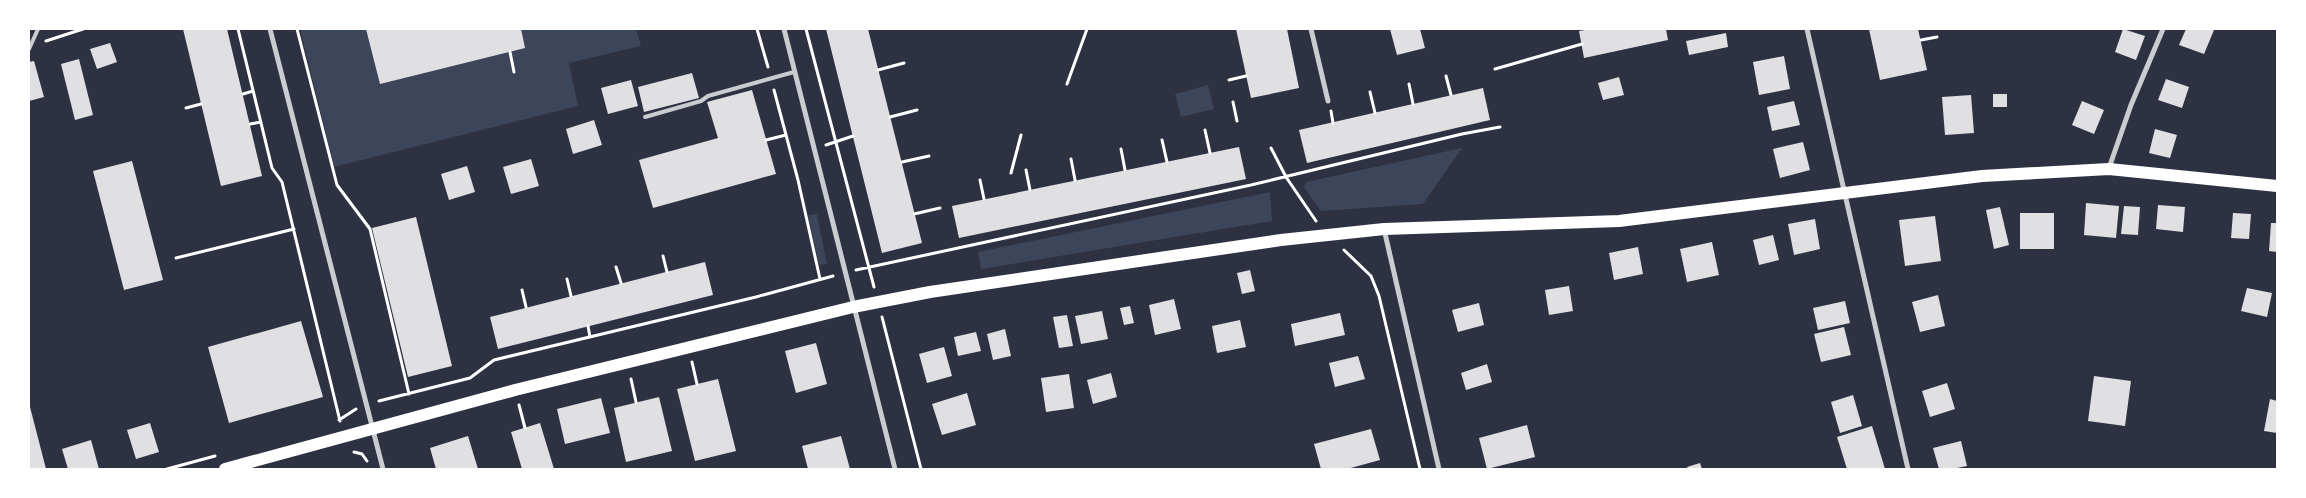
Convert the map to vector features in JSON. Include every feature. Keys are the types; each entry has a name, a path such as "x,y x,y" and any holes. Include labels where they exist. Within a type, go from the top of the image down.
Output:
{"main road":[{"path":"225,469 373,427 515,390 853,307 1115,264 1325,235 1384,229 1619,221 1982,176 2109,168 2277,186"}],"street":[{"path":"270,29 383,469"},
{"path":"784,29 895,469"},
{"path":"1311,29 1328,101"},
{"path":"1807,29 1846,192 1908,469"},
{"path":"2109,168 2131,105 2163,29"},
{"path":"1384,229 1439,469"}],"lane":[{"path":"29,49 38,29"},
{"path":"645,117 794,72"}],"path":[{"path":"37,46 54,37 83,29"},
{"path":"238,29 272,168 282,182 343,436 348,450 362,454 368,463"},
{"path":"297,29 337,185 370,229 400,352 408,394"},
{"path":"757,29 786,135 820,279"},
{"path":"806,29 922,469"},
{"path":"1067,84 1086,29"},
{"path":"1921,40 1937,37"},
{"path":"1495,69 1582,44"},
{"path":"510,52 514,72"},
{"path":"878,70 904,62"},
{"path":"1229,80 1246,76"},
{"path":"1446,76 1451,95"},
{"path":"1409,84 1413,104"},
{"path":"242,94 253,91"},
{"path":"1370,92 1375,113"},
{"path":"1233,102 1237,122"},
{"path":"186,108 201,104"},
{"path":"890,117 917,110"},
{"path":"250,124 261,122"},
{"path":"330,422 339,420 366,404 470,378 494,360 869,267 1500,127"},
{"path":"1205,130 1210,153"},
{"path":"766,140 786,135"},
{"path":"1012,173 1021,135"},
{"path":"813,148 853,136"},
{"path":"1162,140 1167,162"},
{"path":"1271,148 1286,176 1325,235 1356,260 1371,276 1380,296 1420,469"},
{"path":"1121,149 1125,170"},
{"path":"902,162 929,156"},
{"path":"1071,159 1075,180"},
{"path":"1026,170 1030,190"},
{"path":"980,180 984,199"},
{"path":"914,214 940,208"},
{"path":"176,258 294,229"},
{"path":"663,256 667,272"},
{"path":"616,267 621,283"},
{"path":"567,279 571,296"},
{"path":"522,290 526,307"},
{"path":"588,326 590,337"},
{"path":"688,347 697,384"},
{"path":"633,389 636,402"},
{"path":"515,390 525,428"},
{"path":"167,469 222,454"}],"shaded area":[{"path":"300,29 636,29 641,46 569,63 578,106 334,167"},
{"path":"1208,85 1214,109 1181,117 1175,94"},
{"path":"1462,148 1423,204 1321,211 1304,187 1306,182"},
{"path":"1270,192 1272,221 981,269 978,252"},
{"path":"817,214 827,264 819,265 808,215"}],"building":[{"path":"183,29 227,29 262,176 221,186"},
{"path":"366,29 521,29 525,48 380,84"},
{"path":"826,29 868,29 922,243 882,253"},
{"path":"1236,29 1287,29 1299,88 1251,98"},
{"path":"1390,29 1420,29 1425,48 1397,55"},
{"path":"1590,29 1666,29 1668,40 1584,58 1579,31"},
{"path":"1869,29 1918,29 1927,70 1880,80"},
{"path":"2123,29 2145,36 2136,60 2115,52"},
{"path":"2186,29 2214,30 2204,54 2179,45"},
{"path":"1726,33 1728,47 1689,55 1686,41"},
{"path":"110,43 117,62 97,69 90,49"},
{"path":"1784,56 1790,89 1759,95 1753,62"},
{"path":"79,59 93,115 75,120 61,64"},
{"path":"34,61 44,97 29,101 29,62"},
{"path":"692,73 699,98 644,112 638,87"},
{"path":"1619,77 1624,95 1603,100 1598,83"},
{"path":"2166,79 2189,87 2182,108 2158,100"},
{"path":"631,80 638,106 608,114 601,88"},
{"path":"1483,88 1490,120 1307,163 1299,130"},
{"path":"752,90 776,174 653,208 639,160 718,138 707,102"},
{"path":"1993,94 2007,94 2007,107 1993,107"},
{"path":"1971,95 1974,133 1945,135 1942,97"},
{"path":"1794,101 1800,125 1772,131 1767,107"},
{"path":"2082,101 2104,110 2094,134 2072,125"},
{"path":"594,120 602,145 573,154 566,129"},
{"path":"2155,129 2177,135 2170,158 2149,153"},
{"path":"1803,142 1810,170 1780,178 1773,149"},
{"path":"1239,147 1246,179 959,238 952,206"},
{"path":"531,159 539,186 511,194 503,167"},
{"path":"132,161 163,280 124,290 93,171"},
{"path":"467,166 475,192 449,200 441,174"},
{"path":"2086,203 2119,206 2116,238 2084,235"},
{"path":"2158,205 2185,207 2183,232 2156,229"},
{"path":"2124,206 2140,207 2138,235 2121,234"},
{"path":"2000,207 2009,245 1994,249 1986,210"},
{"path":"2020,213 2054,213 2054,249 2020,249"},
{"path":"2233,213 2251,214 2249,239 2231,238"},
{"path":"1935,216 1941,261 1905,266 1899,220"},
{"path":"416,217 452,366 408,377 372,228"},
{"path":"1815,219 1820,249 1794,255 1788,224"},
{"path":"2271,223 2277,223 2277,252 2269,251"},
{"path":"1773,235 1779,260 1759,265 1753,240"},
{"path":"1712,242 1719,275 1687,282 1680,249"},
{"path":"1638,247 1643,274 1614,280 1609,253"},
{"path":"705,262 713,295 498,349 490,317"},
{"path":"1250,270 1255,291 1242,294 1237,273"},
{"path":"1569,286 1573,311 1549,315 1545,290"},
{"path":"2247,288 2272,293 2267,317 2241,311"},
{"path":"1938,295 1945,326 1920,332 1912,302"},
{"path":"1174,299 1181,329 1155,335 1149,305"},
{"path":"1845,301 1850,323 1818,330 1813,308"},
{"path":"1479,303 1484,325 1458,332 1452,310"},
{"path":"1130,306 1134,323 1124,325 1120,308"},
{"path":"1102,311 1108,339 1081,344 1075,316"},
{"path":"1340,313 1345,335 1295,346 1291,324"},
{"path":"1067,315 1073,346 1059,348 1053,317"},
{"path":"1240,320 1246,347 1217,353 1212,326"},
{"path":"301,321 323,397 229,423 208,347"},
{"path":"1844,327 1851,355 1821,362 1814,334"},
{"path":"1005,329 1011,356 993,360 987,334"},
{"path":"976,332 981,351 958,356 954,337"},
{"path":"816,343 827,384 796,393 785,351"},
{"path":"944,347 952,376 927,383 919,354"},
{"path":"1358,356 1365,379 1335,387 1329,363"},
{"path":"1487,364 1492,382 1466,390 1461,373"},
{"path":"1111,373 1117,397 1093,404 1087,380"},
{"path":"1069,374 1074,408 1046,412 1041,378"},
{"path":"2094,376 2131,381 2125,426 2088,421"},
{"path":"718,379 736,451 695,461 677,389"},
{"path":"1947,383 1955,409 1930,417 1922,391"},
{"path":"967,393 976,425 942,435 932,404"},
{"path":"1853,395 1862,426 1840,433 1831,402"},
{"path":"659,397 672,451 626,462 614,408"},
{"path":"601,398 610,433 565,444 557,409"},
{"path":"2270,399 2277,401 2277,433 2264,431"},
{"path":"29,403 46,469 29,469"},
{"path":"150,423 159,452 136,459 127,430"},
{"path":"540,423 554,469 522,469 511,432"},
{"path":"1527,425 1535,457 1487,469 1479,438"},
{"path":"1872,426 1885,469 1847,469 1837,437"},
{"path":"1371,429 1380,460 1347,469 1321,469 1314,444"},
{"path":"468,436 478,469 436,469 430,448"},
{"path":"841,436 850,469 808,469 802,446"},
{"path":"91,440 99,469 68,469 62,449"},
{"path":"1961,441 1967,466 1939,469 1933,448"},
{"path":"1700,463 1702,469 1688,469 1687,467"}]}
